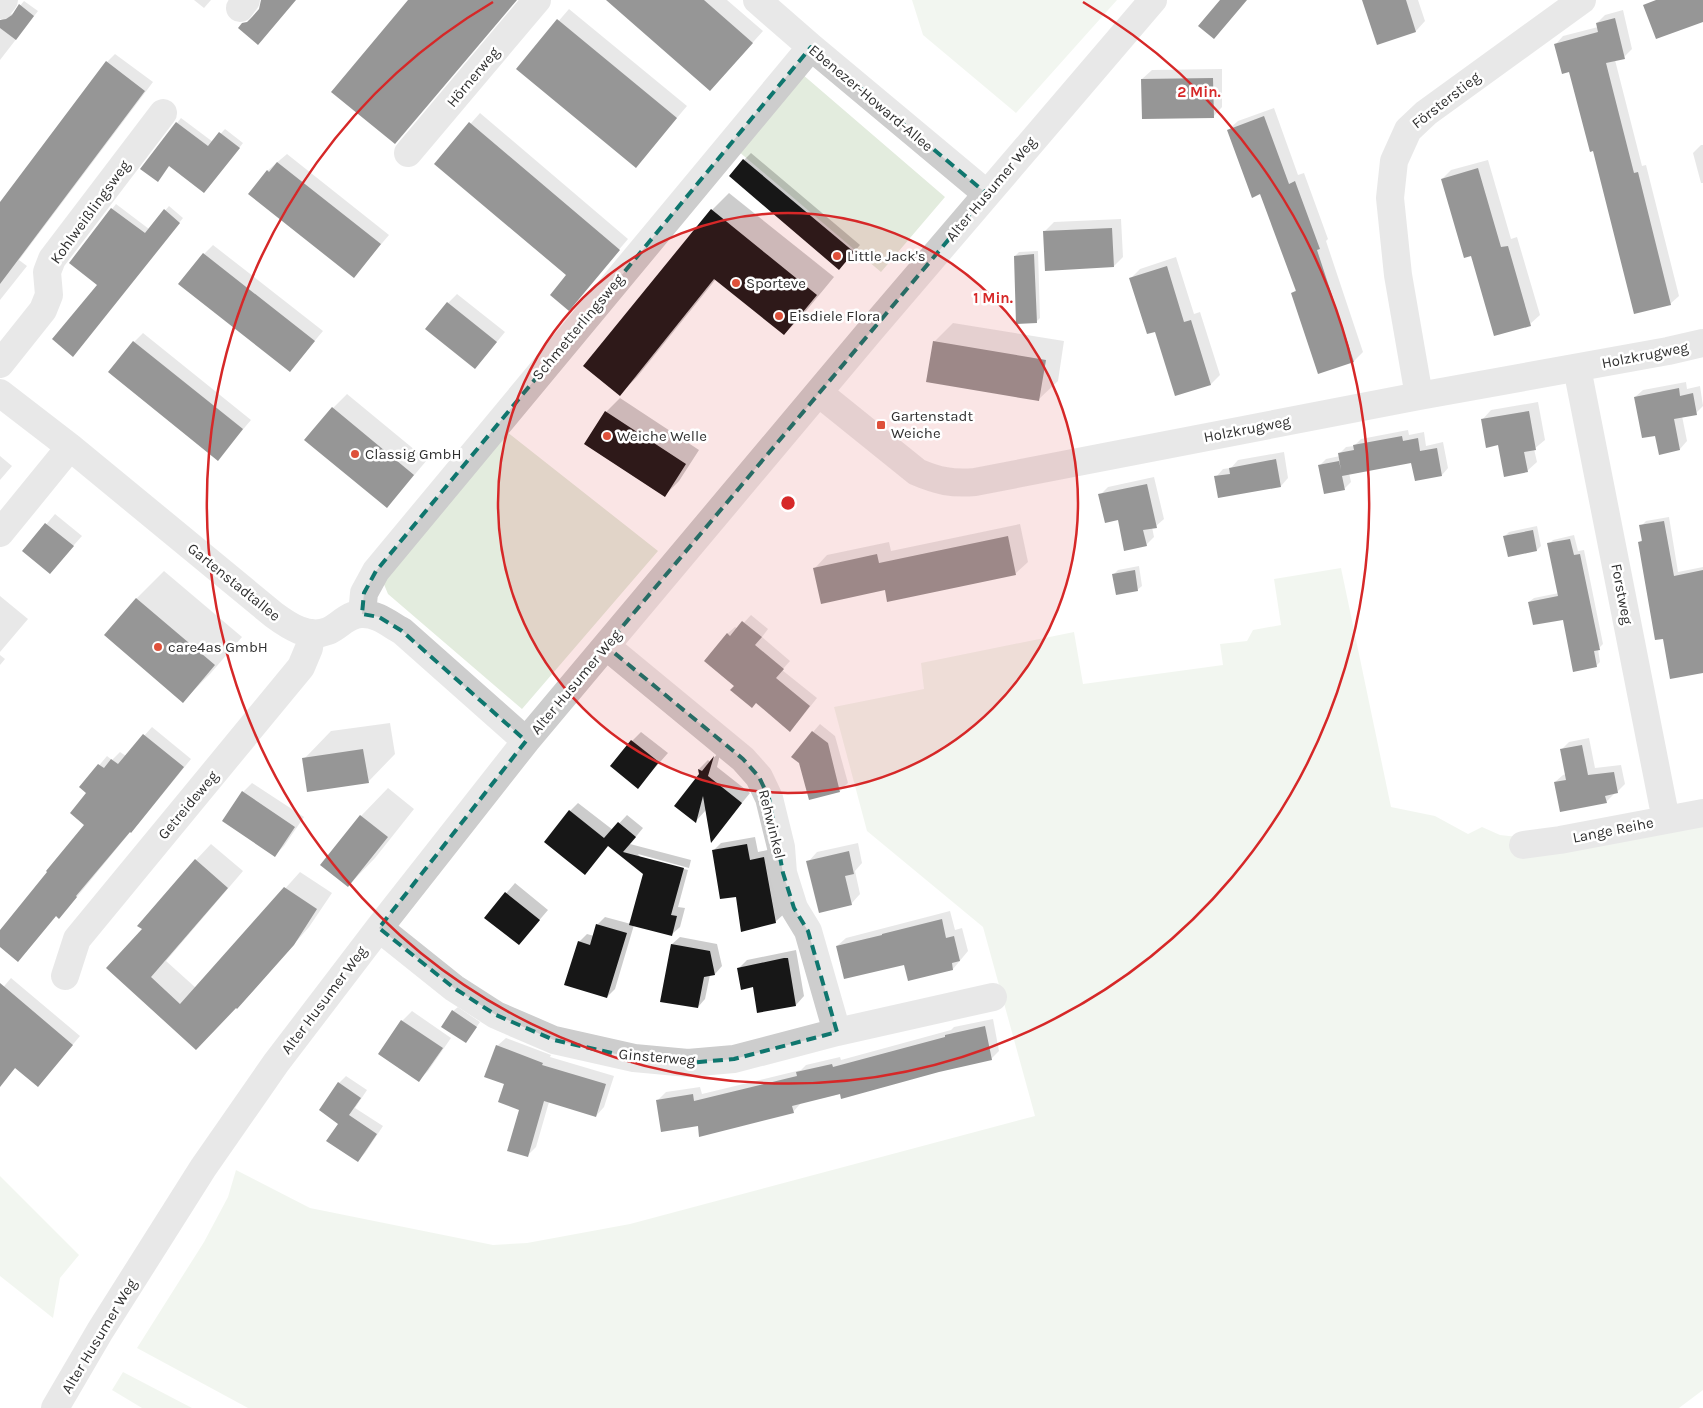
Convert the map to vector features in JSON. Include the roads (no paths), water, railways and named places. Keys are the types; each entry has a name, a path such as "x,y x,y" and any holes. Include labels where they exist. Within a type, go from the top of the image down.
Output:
{"street":[{"path":"0,5 4,0"},
{"name":"Hörnerweg","path":"408,153 537,0"},
{"name":"Ebenezer-Howard-Allee","path":"757,0 987,194"},
{"name":"Alter Husumer Weg","path":"55,1408 100,1331 203,1168 276,1063 379,928 526,741 1153,0"},
{"name":"Försterstieg","path":"1418,396 1398,275 1390,198 1394,161 1408,130 1426,113 1582,0"},
{"name":"Schmetterlingsweg","path":"362,614 364,593 376,571 811,47"},
{"name":"Kohlweißlingsweg","path":"0,364 43,310 49,294 47,272 52,258 163,114"},
{"name":"Holzkrugweg","path":"819,394 917,472 936,480 956,484 1021,474 1418,396 1668,352 1703,343"},
{"name":"Forstweg","path":"1577,368 1666,820"},
{"name":"Gartenstadtallee","path":"0,393 70,447 274,615 292,628 311,633"},
{"path":"0,533 70,447"},
{"path":"311,633 328,631 345,618 362,614 379,617 402,632 526,741"},
{"name":"Getreideweg","path":"65,976 77,939 301,667 309,648 311,633"},
{"name":"Rehwinkel","path":"606,646 743,759 759,776 769,798 780,847 783,873 794,908 808,931 837,1032"},
{"name":"Lange Reihe","path":"1523,845 1560,840 1703,813"},
{"name":"Ginsterweg","path":"379,928 454,988 496,1015 554,1040 634,1058 688,1063 734,1059 837,1032 993,997"}],"place":[{"name":"Little Jack's","path":"837,256"},
{"name":"Sporteve","path":"736,283"},
{"name":"Eisdiele Flora","path":"779,316"},
{"name":"Gartenstadt Weiche","path":"881,425"},
{"name":"Weiche Welle","path":"607,436"},
{"name":"Classig GmbH","path":"355,454"},
{"name":"care4as GmbH","path":"158,647"}]}
